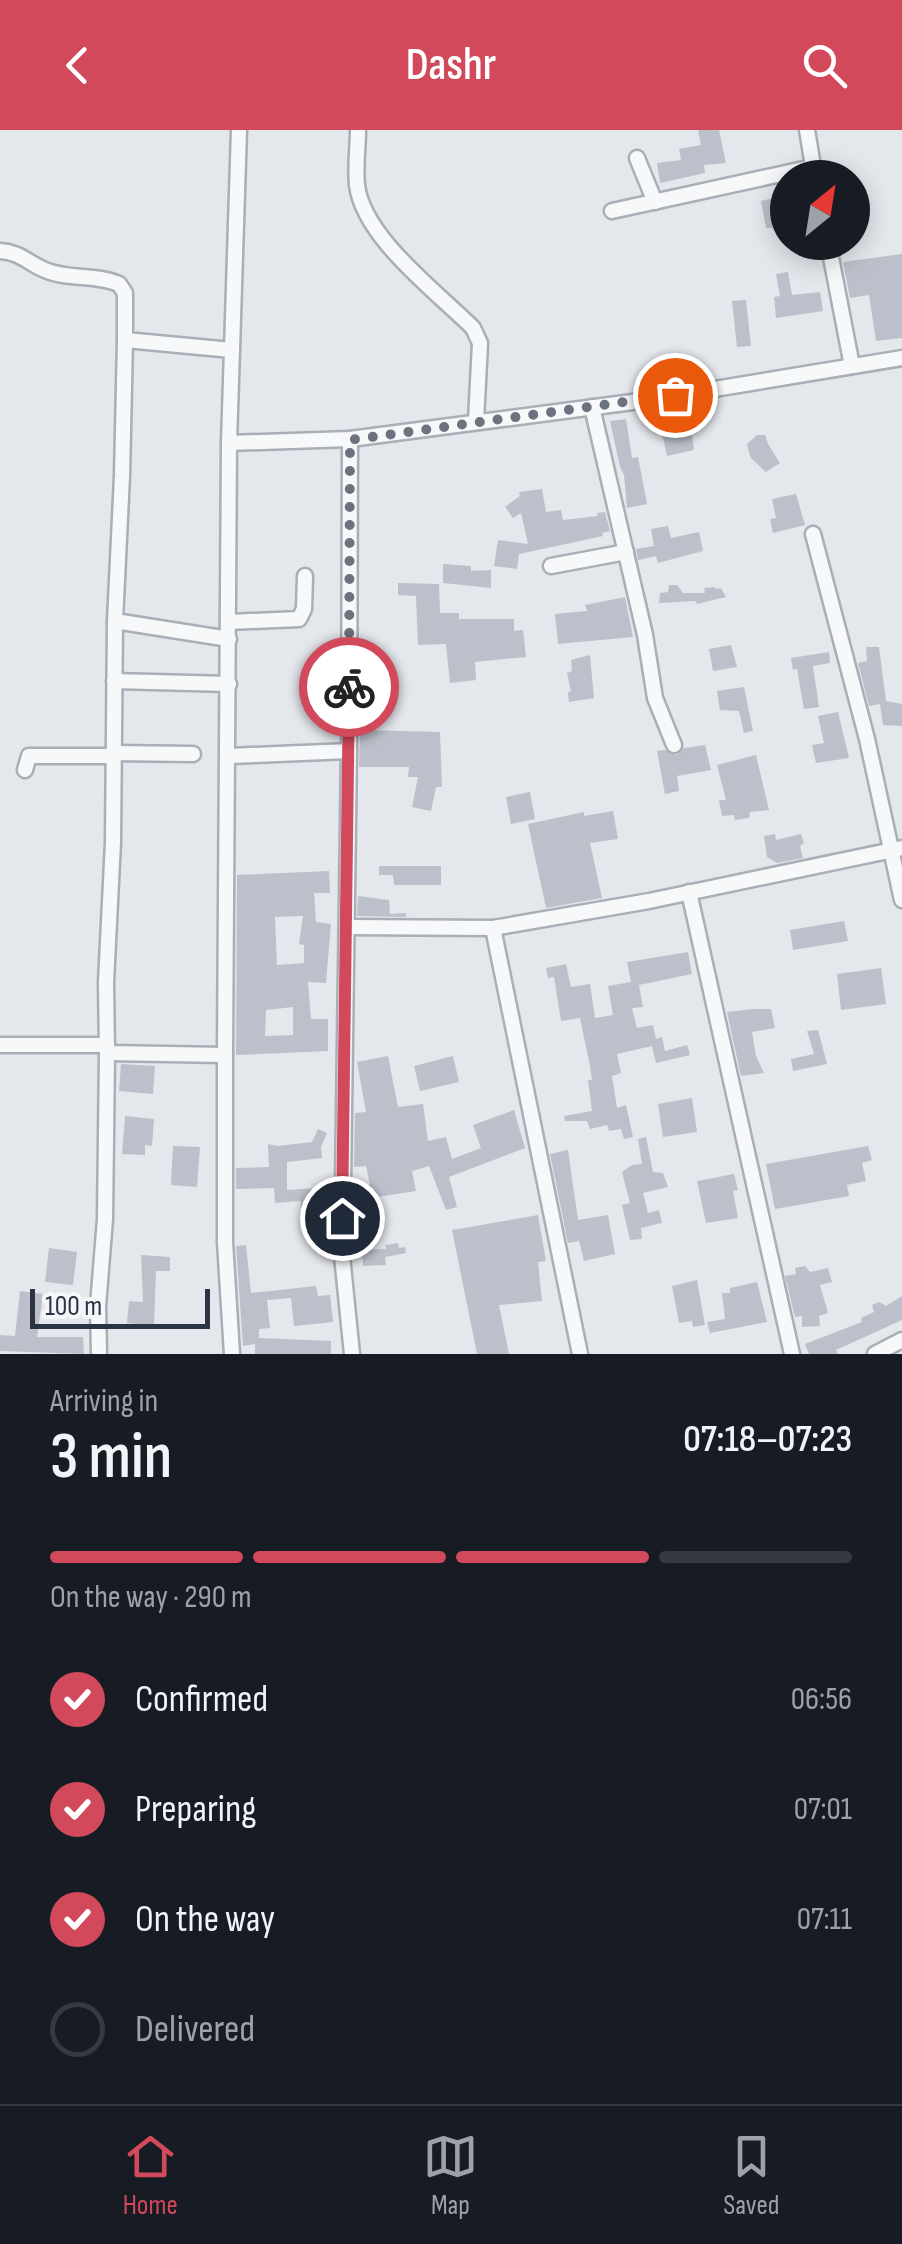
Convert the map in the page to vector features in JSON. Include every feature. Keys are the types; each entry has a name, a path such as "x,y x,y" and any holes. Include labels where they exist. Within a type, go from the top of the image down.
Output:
{"street":[{"path":"232,1354 226,1242 225,1055 230,442 239,130"},
{"path":"358,130 357,186 368,218 382,238 473,328 480,343 476,421"},
{"path":"807,130 812,160"},
{"path":"637,158 655,202"},
{"path":"612,212 770,180"},
{"path":"0,251 14,252 47,272 120,284 125,292 99,1354"},
{"path":"831,260 852,366"},
{"path":"124,340 232,350"},
{"path":"230,442 350,440 592,408 902,358"},
{"path":"592,408 645,635 655,698 674,744"},
{"path":"350,440 342,1256 352,1354"},
{"path":"813,534 897,849 902,900"},
{"path":"551,566 626,552"},
{"path":"229,622 300,619 305,576"},
{"path":"114,621 229,639"},
{"path":"114,681 229,684"},
{"path":"230,756 349,751"},
{"path":"25,770 29,756 193,754"},
{"path":"347,928 493,928 897,849"},
{"path":"689,892 792,1354"},
{"path":"493,928 580,1354"},
{"path":"0,1044 225,1055"},
{"path":"874,1354 902,1340"}],"building":[{"path":"698,130 719,130 726,163 704,165 705,173 660,183 657,163 681,160 679,149 701,145"},
{"path":"770,199 770,228 766,228 761,201"},
{"path":"902,254 902,338 876,341 869,295 850,298 843,262"},
{"path":"788,272 792,295 820,292 823,311 776,318 774,297 780,296 776,274"},
{"path":"746,300 751,346 737,347 732,301"},
{"path":"626,419 632,458 638,457 647,504 627,508 624,475 610,421"},
{"path":"677,432 679,437 692,435 694,450 667,456 662,433"},
{"path":"757,435 765,435 780,463 766,472 751,458 748,449 747,444"},
{"path":"542,489 546,512 561,510 563,520 605,512 610,531 602,533 603,536 519,554 517,569 494,566 498,540 528,544 521,513 513,518 505,507 520,496 519,492"},
{"path":"796,494 805,525 773,533 770,519 776,518 772,499"},
{"path":"668,526 671,538 699,532 703,551 658,563 656,556 638,560 636,549 654,546 651,529"},
{"path":"443,564 471,566 471,571 491,570 491,588 443,583"},
{"path":"398,583 439,584 440,613 459,613 459,619 514,619 514,631 523,630 526,657 475,662 476,680 450,683 446,644 418,645 416,596 398,595"},
{"path":"669,585 677,585 683,593 721,588 726,597 697,604 659,603 660,593 668,592"},
{"path":"625,597 633,637 558,644 555,614 587,611 585,605"},
{"path":"731,645 737,667 713,671 709,649"},
{"path":"866,647 879,647 886,701 902,704 902,726 883,725 880,704 869,706 858,663 867,661"},
{"path":"829,652 830,663 813,666 819,707 804,709 797,669 793,670 791,658"},
{"path":"590,655 594,698 569,702 567,673 572,671 571,660"},
{"path":"744,687 753,731 744,733 739,711 720,710 717,691"},
{"path":"838,712 849,758 816,763 812,745 824,743 818,716"},
{"path":"360,730 440,732 442,787 436,787 431,811 412,807 418,777 408,777 409,767 359,767"},
{"path":"705,745 711,770 677,776 679,791 665,794 657,751 677,755 684,748"},
{"path":"756,755 769,810 750,812 749,818 735,820 734,815 722,816 719,800 726,800 717,765"},
{"path":"530,792 535,819 511,824 506,797"},
{"path":"613,811 618,839 590,843 602,898 546,908 528,824 584,812 584,816"},
{"path":"775,834 776,840 801,834 803,858 777,863 767,857 764,836"},
{"path":"379,866 441,866 441,885 394,885 393,875 379,875"},
{"path":"329,871 330,893 314,893 316,922 331,924 326,983 308,982 311,1019 328,1019 328,1051 236,1055 237,875","holes":["303,916 299,944 304,945 304,963 277,965 275,917","293,1007 293,1035 265,1036 266,1010"]},
{"path":"358,896 389,900 390,914 406,913 406,917 357,916"},
{"path":"844,921 848,941 793,950 790,930"},
{"path":"688,952 692,974 639,985 643,1007 632,1008 637,1028 653,1025 656,1039 662,1037 665,1051 687,1045 690,1055 656,1063 652,1046 617,1054 621,1073 612,1076 617,1108 626,1105 633,1137 624,1139 621,1129 609,1131 607,1125 590,1129 587,1121 565,1121 564,1116 592,1111 588,1080 592,1080 580,1018 561,1021 554,977 548,978 546,968 566,964 571,987 590,984 595,1018 613,1015 608,986 631,982 627,962"},
{"path":"881,968 886,1004 841,1010 837,974"},
{"path":"771,1009 775,1028 752,1032 764,1073 741,1076 727,1012"},
{"path":"818,1030 827,1064 793,1071 791,1059 814,1054 807,1031"},
{"path":"388,1056 398,1107 423,1104 428,1141 446,1137 452,1159 481,1148 473,1125 514,1110 525,1148 449,1177 457,1207 446,1210 429,1166 412,1171 416,1191 370,1198 373,1225 353,1228 354,1188 370,1185 366,1166 354,1167 355,1113 366,1112 357,1062"},
{"path":"453,1056 459,1082 420,1091 414,1066"},
{"path":"121,1064 155,1066 153,1094 119,1091"},
{"path":"692,1098 697,1132 663,1137 658,1104"},
{"path":"125,1116 154,1119 152,1146 145,1145 145,1155 122,1154"},
{"path":"318,1129 327,1133 321,1147 322,1158 287,1162 287,1190 318,1188 320,1229 302,1229 301,1201 275,1203 274,1188 236,1189 236,1168 269,1167 268,1144 312,1142"},
{"path":"646,1137 653,1172 663,1173 668,1187 643,1193 648,1213 659,1210 662,1223 641,1228 642,1239 630,1240 622,1205 630,1203 622,1172 642,1164 638,1139"},
{"path":"173,1146 200,1147 197,1187 171,1185"},
{"path":"868,1146 872,1160 862,1163 866,1181 847,1185 849,1196 775,1209 766,1164"},
{"path":"568,1150 578,1220 608,1215 615,1254 584,1261 579,1241 568,1243 550,1154"},
{"path":"734,1174 738,1218 706,1223 697,1181"},
{"path":"538,1215 546,1261 538,1262 542,1301 499,1305 509,1354 477,1354 452,1230"},
{"path":"398,1243 406,1253 385,1257 386,1265 363,1266 362,1250 386,1249 385,1245"},
{"path":"246,1245 251,1293 316,1286 318,1296 330,1295 333,1322 294,1326 291,1298 267,1300 270,1328 259,1329 259,1338 331,1341 331,1354 255,1354 255,1344 243,1346 236,1246"},
{"path":"49,1248 77,1252 73,1285 45,1282"},
{"path":"141,1255 170,1257 170,1271 156,1271 154,1326 127,1323 129,1301 143,1302"},
{"path":"805,1266 810,1272 828,1268 832,1282 820,1285 828,1313 819,1316 820,1326 802,1327 802,1316 795,1317 785,1276 796,1274 795,1268"},
{"path":"697,1280 705,1325 693,1327 692,1321 679,1323 672,1286"},
{"path":"757,1282 767,1322 710,1333 707,1322 725,1319 722,1293"},
{"path":"20,1291 43,1294 37,1337 83,1337 84,1354 0,1351 0,1335 15,1336"},
{"path":"902,1296 902,1320 836,1350 838,1354 809,1354 805,1344 862,1322 861,1318 874,1312 872,1305 879,1302 886,1306"}],"way so far":[{"path":"349,687 350,440 675,395"}],"route":[{"path":"342,1218 349,687"}]}
